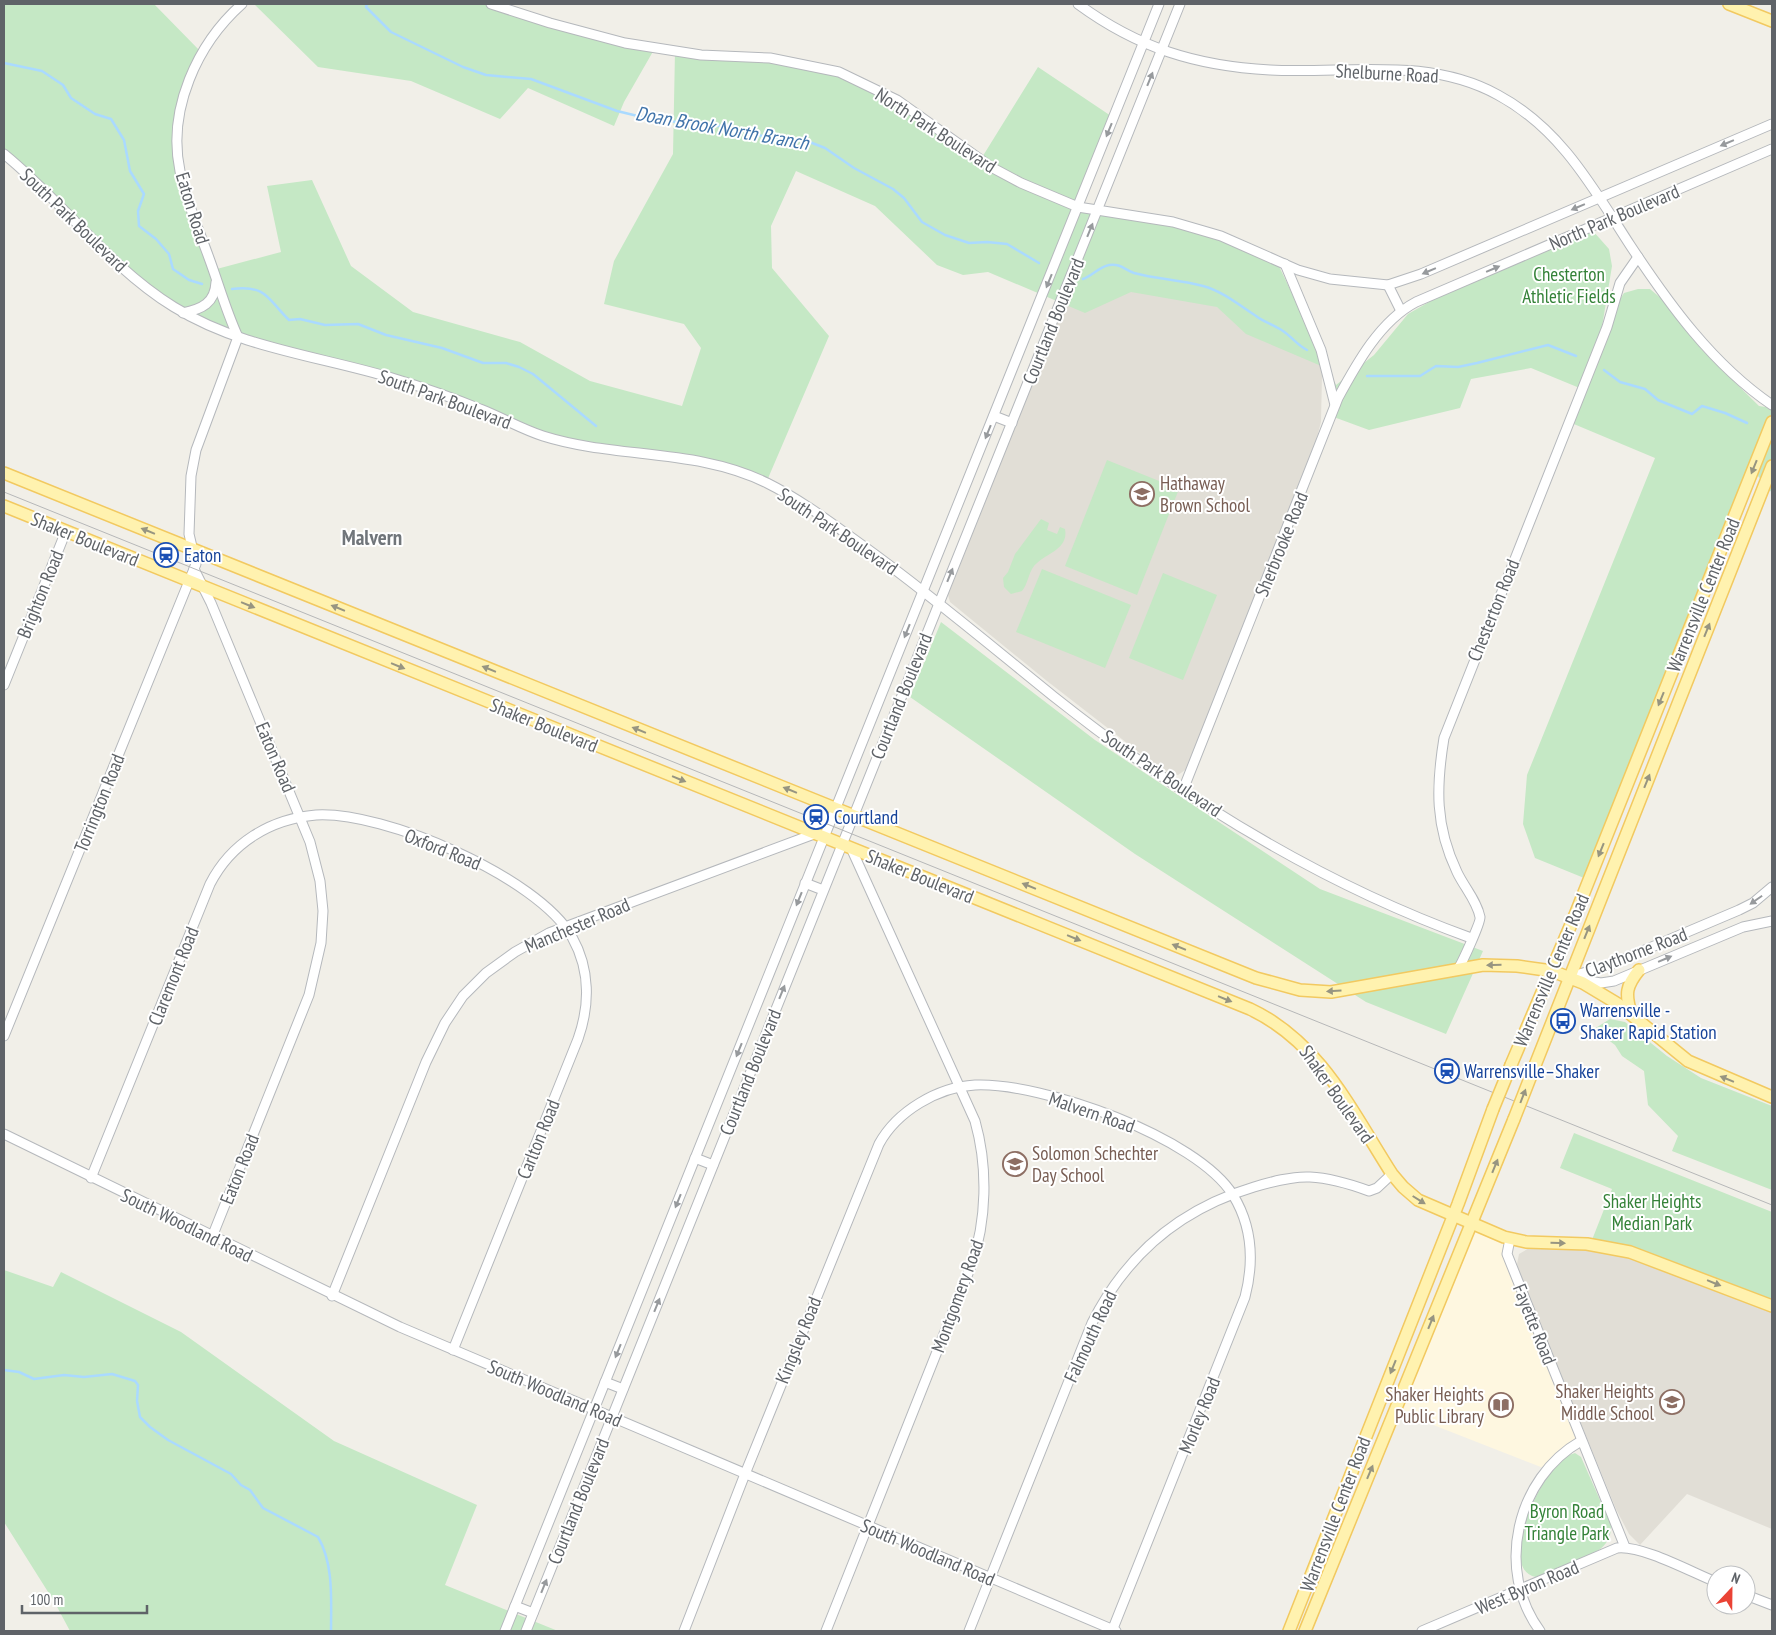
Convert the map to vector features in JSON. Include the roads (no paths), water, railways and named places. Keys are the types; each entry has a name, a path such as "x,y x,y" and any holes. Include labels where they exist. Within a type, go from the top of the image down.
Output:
{"main road":[{"path":"1729,4 1772,21"},
{"name":"Warrensville Center Road","path":"1289,1631 1453,1217 1511,1065 1552,971 1772,422"},
{"name":"Warrensville Center Road","path":"1306,1631 1532,1073 1772,466"},
{"name":"Shaker Boulevard","path":"4,474 1256,978 1286,987 1315,992 1346,991 1492,964 1552,971 1591,987 1631,1013 1688,1061 1772,1097"},
{"name":"Shaker Boulevard","path":"4,506 1216,995 1272,1020 1295,1037 1319,1062 1392,1174 1410,1194 1453,1217 1510,1240 1587,1244 1630,1252 1679,1268 1772,1306"},
{"path":"1631,1013 1626,991 1630,981 1639,970"}],"street":[{"name":"Eaton Road","path":"212,1237 302,1013 318,961 322,927 322,895 316,863 301,818 194,569 196,561 189,534 191,476 196,450 238,337 180,171 179,119 186,90 201,52 218,27 242,4"},
{"name":"North Park Boulevard","path":"491,4 550,23 625,43 701,55 770,58 838,72 897,100 992,167 1021,183 1078,207 1174,222 1221,236 1286,264 1330,280 1388,285 1421,274 1772,124"},
{"name":"Shelburne Road","path":"1078,4 1143,44 1202,62 1270,70 1408,70 1442,74 1466,81 1500,96 1540,123 1571,156 1638,257 1700,340 1738,377 1772,405"},
{"name":"Courtland Boulevard","path":"505,1631 805,883 819,836 835,808 1159,4"},
{"name":"Courtland Boulevard","path":"526,1631 823,890 846,846 853,815 1180,4"},
{"name":"North Park Boulevard","path":"1401,311 1416,302 1772,149"},
{"name":"South Park Boulevard","path":"4,154 69,213 113,260 145,287 183,313 238,337 431,390 541,435 577,444 695,460 730,468 763,481 799,501 924,590 1055,697 1128,752 1183,790 1328,877 1433,924 1472,938"},
{"name":"Chesterton Road","path":"1458,969 1464,960 1480,919 1476,906 1457,872 1447,847 1439,811 1438,778 1444,738 1607,327 1620,283 1638,257"},
{"path":"1286,264 1321,350 1335,406"},
{"path":"183,313 208,304 213,297 217,280"},
{"path":"1388,285 1401,311"},
{"name":"Sherbrooke Road","path":"1183,790 1335,406 1364,354 1401,311"},
{"path":"994,416 1012,423"},
{"name":"Brighton Road","path":"4,685 66,531"},
{"name":"Torrington Road","path":"4,1036 194,569"},
{"name":"Oxford Road","path":"301,818 327,815 361,820 448,849 485,866 531,893 552,910 566,926"},
{"name":"Claremont Road","path":"92,1178 216,872 227,857 244,841 272,826 301,818"},
{"name":"Manchester Road","path":"332,1296 426,1062 454,1009 473,985 500,963 533,941 566,926 819,836"},
{"name":"Montgomery Road","path":"826,1631 955,1308 979,1242 983,1212 980,1142 975,1121 846,846"},
{"path":"805,883 823,890"},
{"name":"Claythorne Road","path":"1569,977 1607,966 1728,915 1753,902 1772,887"},
{"name":"Claythorne Road","path":"1569,977 1606,982 1758,923 1772,921"},
{"name":"Carlton Road","path":"453,1350 574,1050 584,1017 587,985 577,947 566,926"},
{"name":"Malvern Road","path":"960,1088 990,1086 1034,1093 1075,1104 1119,1120 1170,1143 1197,1158 1222,1180 1232,1194"},
{"name":"Kingsley Road","path":"684,1631 745,1474 879,1144 889,1128 913,1108 934,1096 960,1088"},
{"name":"South Woodland Road","path":"4,1134 332,1296 453,1350 1113,1631"},
{"path":"695,1158 713,1165"},
{"name":"Falmouth Road","path":"969,1631 1092,1323 1103,1301 1125,1269 1151,1241 1184,1217 1232,1194 1278,1181 1307,1177 1339,1181 1369,1191 1378,1188 1392,1174"},
{"name":"Morley Road","path":"1113,1631 1246,1297 1250,1274 1250,1245 1241,1210 1232,1194"},
{"name":"Fayette Road","path":"1510,1240 1507,1254 1625,1547"},
{"path":"605,1382 623,1389"},
{"path":"1540,1631 1530,1616 1520,1590 1516,1564 1516,1543 1528,1501 1539,1479 1563,1452 1581,1441"},
{"path":"1625,1547 1639,1550 1706,1578"},
{"name":"West Byron Road","path":"1422,1631 1611,1550 1625,1547"},
{"path":"1756,1599 1772,1606"},
{"path":"515,1606 533,1614"}],"waterway":[{"name":"Doan Brook North Branch","path":"367,4 366,7 391,32 463,67 486,75 531,79 617,111 646,118 708,126 731,126 755,135 807,141 825,148 854,168 893,189 904,198 922,222 945,235 969,243 1007,244 1039,263"},
{"path":"4,63 42,71 63,85 71,98 95,114 111,119 124,140 130,171 144,194 138,211 139,226 156,239 169,254 173,269 189,280 202,284"},
{"name":"Doan Brook North Branch","path":"1083,279 1102,268 1113,265 1142,275 1210,288 1280,329 1307,350"},
{"path":"232,289 253,289 266,295 289,320 300,319 325,325 358,324 386,335 442,348 483,363 506,363 519,367 533,374 596,426"},
{"name":"Doan Brook North Branch","path":"1367,376 1420,376 1436,366 1458,367 1548,345 1576,356"},
{"name":"Doan Brook North Branch","path":"1604,370 1620,382 1645,389 1658,400 1692,414 1702,406 1725,413 1747,423"},
{"path":"4,1370 19,1372 34,1379 64,1375 84,1377 112,1374 135,1381 138,1385 137,1401 140,1417 150,1427 168,1440 231,1474 241,1485 250,1490 263,1508 318,1537 327,1559 331,1583 331,1631"}],"tram line":[{"path":"4,492 1772,1205"}],"place":[{"name":"Hathaway Brown School","path":"1142,494"},
{"name":"Eaton","path":"166,555"},
{"name":"Courtland","path":"816,817"},
{"name":"Warrensville - Shaker Rapid Station","path":"1563,1021"},
{"name":"Warrensville–Shaker","path":"1447,1071"},
{"name":"Solomon Schechter Day School","path":"1015,1164"},
{"name":"Shaker Heights Middle School","path":"1672,1402"},
{"name":"Shaker Heights Public Library","path":"1501,1405"}],"district":[{"name":"Malvern","path":"372,537"}],"park label":[{"name":"Chesterton Athletic Fields","path":"1569,285"},
{"name":"Shaker Heights Median Park","path":"1652,1212"},
{"name":"Byron Road Triangle Park","path":"1567,1522"}]}
